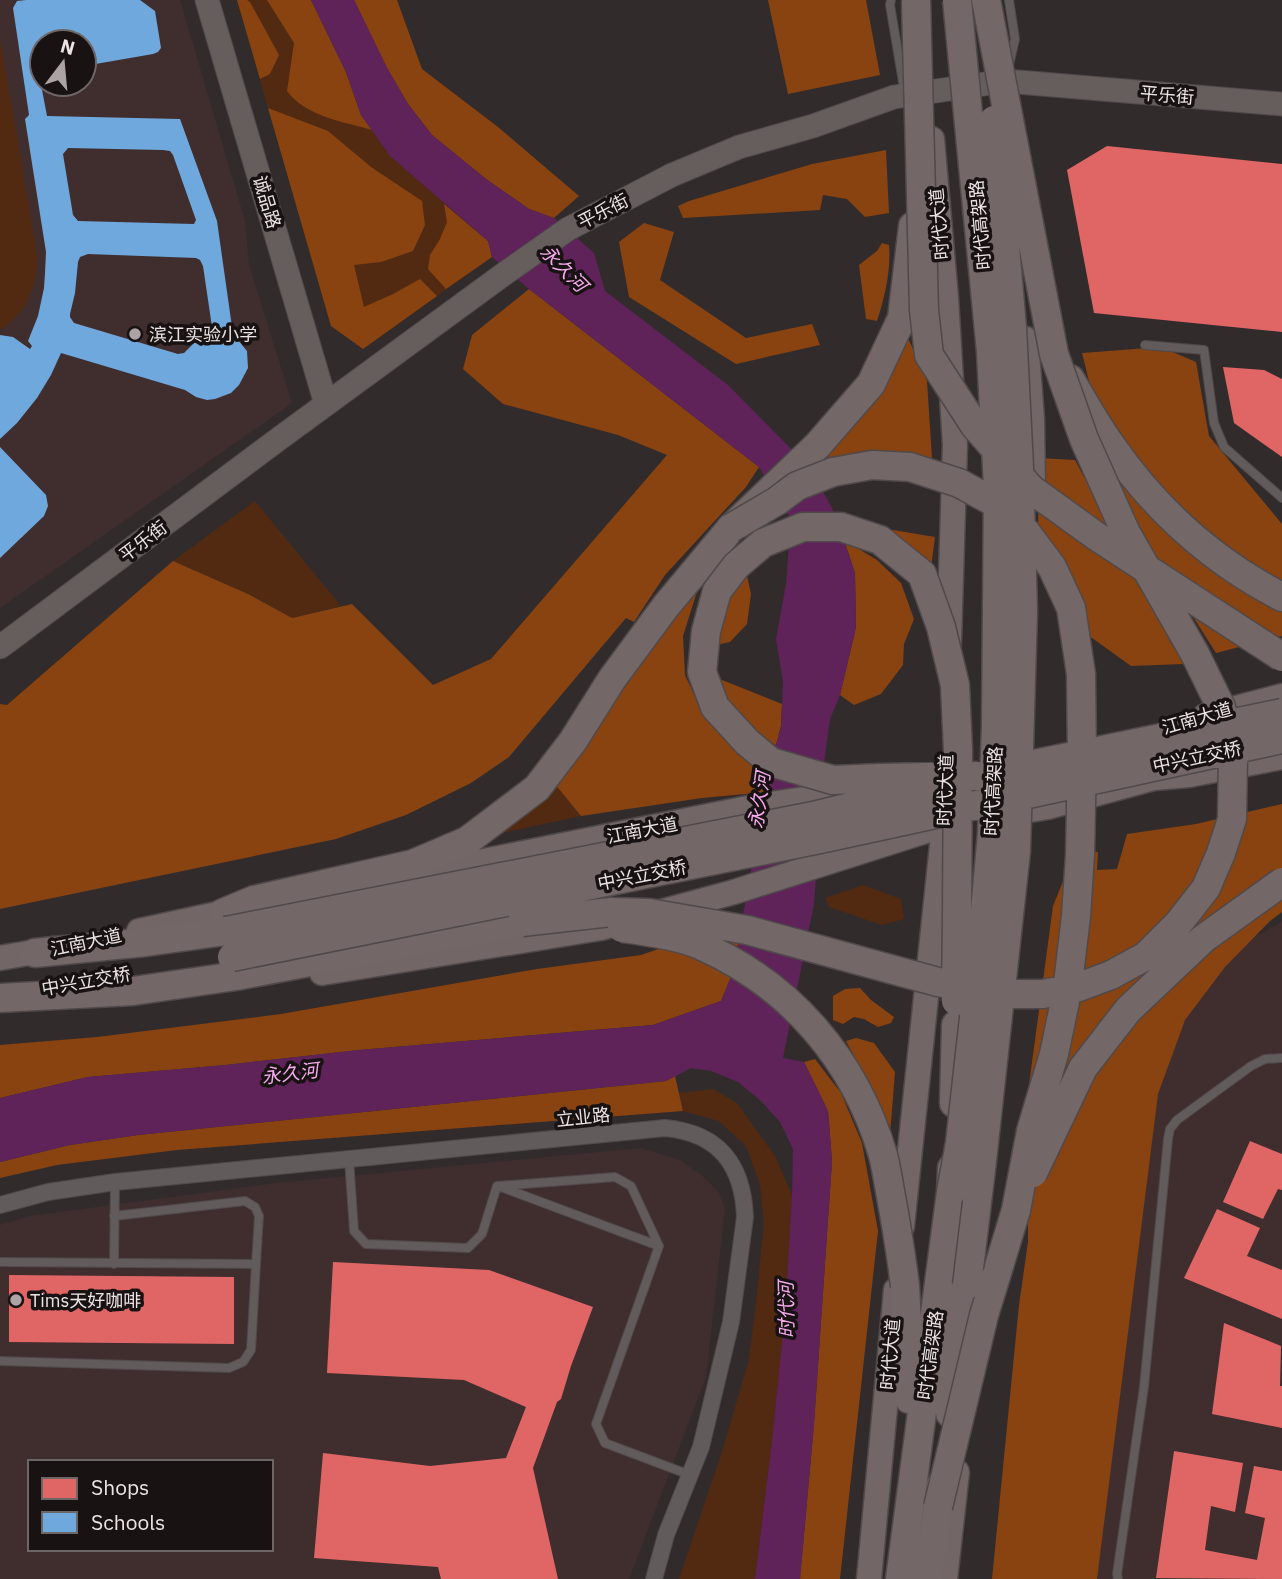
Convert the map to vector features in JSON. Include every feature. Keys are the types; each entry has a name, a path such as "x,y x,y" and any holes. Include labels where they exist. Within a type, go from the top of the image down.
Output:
{"highway":[{"path":"913,0 924,310 929,355 975,426 1031,489 1096,536 1282,657"},
{"name":"时代高架路","path":"900,1579 951,1192 960,1143 992,833 996,727 998,487 991,352 957,0"},
{"path":"229,944 522,922 611,912 662,915 747,930 938,982 1007,994 1043,994 1079,987 1111,975 1146,957 1178,924 1206,888 1221,853 1232,819 1233,757 1221,707 1195,654 1126,533 1084,439 1054,354 985,0"},
{"name":"时代高架路","path":"928,1579 982,1161 1016,851 1023,611 1019,467 1012,327 985,0"},
{"path":"229,944 254,900 414,864 467,841 537,788 573,741 612,679 666,606 731,528 817,446 872,384 902,317 920,171"},
{"path":"1054,354 1109,443 1170,516 1212,553 1282,597"},
{"path":"731,528 797,486 833,472 872,465 909,467 959,483 992,501 1025,531 1052,568 1071,608 1081,674 1083,758 1076,916 1067,992 1054,1054 1031,1131 1016,1210 984,1315 938,1507"},
{"path":"951,1192 956,1025 958,846 958,777 958,764 958,750 954,685 942,627 922,574 880,540 841,527 803,527 763,543 736,566 717,592 706,631 702,672 715,707 747,742 771,762 833,780 950,777 964,776 978,776"},
{"name":"中兴立交桥","path":"0,997 167,967 229,944 813,816 978,776 1282,713"},
{"name":"中兴立交桥","path":"35,953 146,943 229,944 820,839 1282,739"},
{"path":"1016,1210 1083,1068 1128,1010 1203,940 1282,882"},
{"path":"522,922 585,923 644,930 698,944 736,963 770,986 807,1018 839,1059 864,1103 883,1156 905,1286 910,1382 900,1579"}],"main road":[{"name":"时代大道","path":"869,1579 944,826 946,780 955,445 946,298 916,94 913,0"},
{"path":"944,1579 1025,860 1025,809 1034,698 1032,419 1000,0"},
{"name":"江南大道","path":"229,944 758,807 892,785 946,780 1030,757 1151,731 1282,696"},
{"path":"1151,731 1126,758 1154,778"},
{"path":"0,997 208,991 601,928 734,892 944,826 1025,809 1048,807 1154,778 1189,775 1282,757"},
{"name":"江南大道","path":"0,958 35,953"}],"street":[{"name":"诚品路","path":"207,0 327,404"},
{"name":"平乐街","path":"0,648 503,274 568,229 672,175 739,147 813,126 894,97 1005,81 1282,104"},
{"name":"立业路","path":"0,1205 48,1192 115,1182 665,1128 684,1130 703,1138 730,1161 740,1181 745,1217 732,1322 701,1447 666,1535 654,1579"}],"lane":[{"path":"891,0 890,5 916,94"},
{"path":"1005,81 1015,39 1009,0"},
{"path":"1144,345 1204,350 1214,422 1224,447 1282,498"},
{"path":"1118,1579 1144,1387 1170,1129 1177,1120 1251,1066 1265,1059 1282,1058"},
{"path":"349,1159 355,1231 366,1244 467,1248 482,1234 497,1186"},
{"path":"497,1186 615,1177 631,1186 659,1245 596,1424 605,1443 690,1475"},
{"path":"114,1264 115,1182"},
{"path":"497,1186 659,1245"},
{"path":"0,1361 229,1368 243,1362 251,1350 259,1216 255,1207 245,1201 114,1216"},
{"path":"0,1262 256,1264"}],"shaded area":[{"name":"滨江实验小学","path":"0,0 180,0 245,221 249,265 292,403 0,608"},
{"path":"237,0 311,0 361,115 390,156 488,241 492,257 363,349 331,326"},
{"path":"237,0 250,2 279,55 270,74 260,79"},
{"path":"267,0 311,0 346,72 361,115 372,130 314,112 295,100 287,91 294,43"},
{"path":"354,0 397,0 422,69 498,127 579,196 554,218 529,209 486,179 432,135 408,104 387,68"},
{"path":"768,0 866,0 880,75 788,94"},
{"path":"0,38 37,255 36,273 25,305 14,319 0,329"},
{"path":"268,108 328,131 371,167 422,201 425,225 413,251 381,262 354,265 364,307 420,279 437,296 363,349 331,326"},
{"path":"886,150 889,213 865,217 847,199 823,195 820,210 683,218 678,206 812,164"},
{"path":"444,204 488,241 492,257 446,289 428,269 430,255 447,222"},
{"path":"644,223 674,232 660,280 746,338 812,324 820,345 736,364 629,297 619,242"},
{"path":"882,243 889,245 889,264 877,321 866,319 859,265 877,251"},
{"path":"529,289 759,467 746,487 665,575 634,622 626,618 509,757 471,783 406,815 336,839 0,909 0,704 7,705 173,561 248,594 292,618 352,604 433,685 491,659 667,455 618,435 503,404 463,369 472,335"},
{"path":"905,331 927,381 932,458 866,451 824,459 859,417"},
{"path":"1161,347 1196,362 1209,436 1282,524 1282,636 1216,653 1159,563 1113,476 1082,353"},
{"path":"1039,458 1075,460 1184,664 1131,666 1081,630 1038,533"},
{"path":"255,501 341,606 292,618 248,594 173,561"},
{"path":"881,528 935,537 929,583"},
{"path":"844,540 877,560 901,583 914,619 904,644 903,665 881,694 854,705 840,695 856,627 855,573"},
{"path":"746,571 751,594 747,624 730,642 711,646 720,592"},
{"path":"701,579 683,636 685,675 699,705 771,770 766,792 702,798 581,816 554,783 683,595"},
{"path":"712,676 782,704 781,726 776,745 750,733 715,695"},
{"path":"554,783 581,816 488,836"},
{"path":"1282,804 1282,912 1225,967 1185,1020 1158,1094 1097,1579 992,1579 1019,1305 1028,1242 1028,1092 1053,906 1074,854 1098,852 1097,870 1117,869 1127,834 1196,824"},
{"path":"863,885 901,899 904,919 882,925 829,907 825,898"},
{"path":"743,920 733,972 721,1001 653,1025 88,1077 0,1098 0,1045 97,1037 281,1014 537,969 641,955"},
{"path":"1282,922 1282,1579 992,1579 1019,1305 1223,955"},
{"path":"860,988 894,1017 891,1023 878,1027 854,1017 843,1024 833,1020 833,996 845,989"},
{"path":"856,1038 874,1043 895,1072 889,1147 871,1088 846,1041"},
{"path":"815,1059 841,1093 862,1143 878,1231 840,1579 800,1579 814,1424 832,1161 828,1111 804,1062"},
{"path":"675,1076 683,1111 177,1150 57,1165 0,1178 0,1162 70,1145 138,1135 666,1081"},
{"path":"713,1089 737,1103 775,1156 792,1195 785,1313 755,1579 679,1579 721,1455 748,1363 764,1224 760,1185 746,1146 719,1121 683,1111 679,1093"},
{"path":"641,1148 680,1160 705,1178 719,1193 725,1208 706,1377 629,1579 0,1579 0,1225 30,1216 277,1183"}],"water":[{"path":"311,0 354,0 387,68 408,104 432,135 486,179 529,209 554,218 594,253 605,291 728,385 810,468 832,508 855,573 856,627 840,695 830,719 824,764 814,904 783,1058 804,1062 828,1111 832,1161 814,1424 800,1579 755,1579 785,1313 793,1149 780,1122 761,1101 738,1082 711,1071 691,1068 666,1081 138,1135 70,1145 0,1162 0,1098 88,1077 653,1025 721,1001 733,972 766,786 781,726 783,682 776,639 786,584 791,519 759,467 529,289 492,257 488,241 390,156 361,115 346,72"}],"building: Shops":[{"path":"1107,146 1282,164 1282,332 1094,313 1067,170"},
{"path":"1223,367 1264,370 1282,379 1282,457 1234,423"},
{"path":"1250,1141 1282,1154 1282,1190 1278,1189 1263,1219 1223,1202"},
{"path":"1217,1209 1260,1228 1247,1256 1282,1270 1282,1319 1184,1278"},
{"path":"333,1262 489,1270 593,1307 561,1399 557,1402 533,1468 558,1579 441,1579 438,1567 314,1558 323,1453 430,1466 506,1458 526,1407 464,1380 327,1373"},
{"path":"9,1275 234,1277 234,1344 9,1342"},
{"path":"1224,1323 1281,1346 1282,1428 1212,1414"},
{"path":"1174,1451 1243,1463 1235,1512 1211,1506 1205,1550 1257,1560 1265,1518 1245,1513 1254,1466 1282,1471 1282,1579 1156,1578"}],"building: Schools":[{"path":"26,0 140,0 155,11 161,48 158,52 98,64 98,28 28,28 28,98 44,98 47,116 180,119 217,221 233,334 247,351 248,368 239,385 231,393 207,400 185,390 61,353 37,398 0,439 0,335 13,337 30,349 32,346 28,341 38,316 44,288 46,252 25,119 29,115 13,8 17,1","holes":["68,148 170,151 173,155 196,220 194,224 78,221 73,215 63,154","88,254 196,258 203,266 212,327 211,332 184,353 178,354 74,323 70,317 80,257"]},
{"path":"0,447 46,495 48,506 44,516 0,558"}],"place":[{"name":"滨江实验小学","path":"135,334"},
{"name":"Tims天好咖啡","path":"16,1300"}],"water label":[{"name":"永久河","path":"564,268"},
{"name":"永久河","path":"759,800"},
{"name":"永久河","path":"290,1073"},
{"name":"时代河","path":"786,1310"}]}
